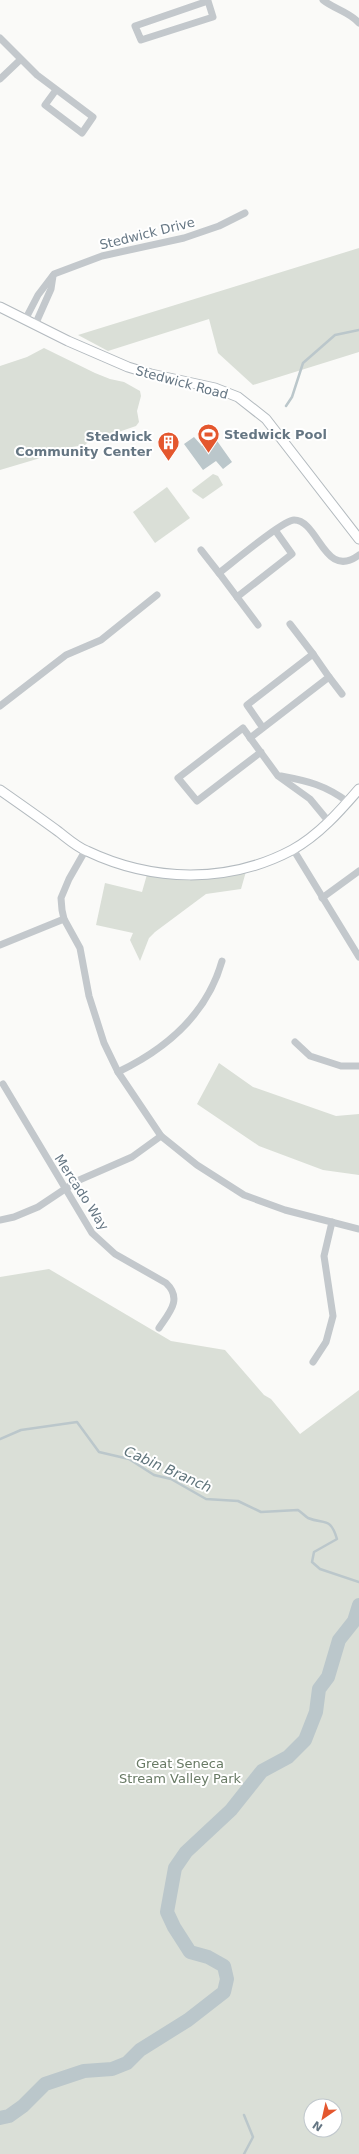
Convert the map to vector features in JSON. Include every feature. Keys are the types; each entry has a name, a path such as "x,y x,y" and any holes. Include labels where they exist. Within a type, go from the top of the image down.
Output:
{"street":[{"path":"208,0 213,17 140,40 135,26 208,0"},
{"path":"323,0 329,6 345,12 359,23"},
{"path":"0,38 20,60 56,90 93,117 82,133 45,105 56,90"},
{"path":"0,79 20,60"},
{"name":"Stedwick Drive","path":"54,274 109,254 184,238 219,226 246,214"},
{"path":"25,320 38,295 54,274"},
{"path":"35,325 51,289 54,274"},
{"name":"Stedwick Road","path":"0,307 35,325 128,367 215,388 248,403 266,419 358,536"},
{"path":"219,573 275,530 294,520 306,526 323,548 338,560 346,561 359,555"},
{"path":"237,597 292,554 275,530"},
{"path":"201,550 258,625"},
{"path":"0,706 66,655 101,640 157,595"},
{"path":"290,624 342,694"},
{"path":"263,728 247,705 313,654"},
{"path":"250,738 329,678"},
{"path":"261,752 197,802 178,778 243,728 261,752 278,776 310,799 329,822"},
{"path":"278,776 320,784 333,790 348,802"},
{"path":"0,790 85,851 119,864 163,874 178,875 219,873 246,868 293,849 329,822 359,788"},
{"path":"293,849 359,957"},
{"path":"85,851 68,879 61,898 64,919 80,948 90,996 104,1043 118,1072 161,1136 196,1165 244,1195 285,1210 359,1229"},
{"path":"322,898 359,871"},
{"path":"0,945 64,919"},
{"path":"118,1072 154,1053 187,1025 206,998 218,974 222,961"},
{"path":"295,1042 310,1056 341,1066 359,1066"},
{"name":"Mercado Way","path":"3,1084 92,1233 115,1254 166,1283 173,1290 175,1299 173,1308 160,1328"},
{"path":"0,1220 14,1217 38,1207 64,1188 94,1172 132,1156 161,1136"},
{"path":"313,1362 326,1342 334,1316 324,1256 332,1222"}],"green space":[{"path":"359,248 359,352 253,385 218,353 209,319 108,351 78,335"},
{"path":"44,348 95,373 110,379 124,382 140,391 141,396 137,411 139,422 136,426 101,438 95,435 85,445 59,449 37,459 0,470 0,366 27,357"},
{"path":"213,474 218,476 223,485 203,499 192,490"},
{"path":"167,487 190,518 155,543 133,512"},
{"path":"247,868 241,889 206,894 155,932 149,938 140,961 130,940 133,933 96,925 105,883 142,892 148,871 171,875"},
{"path":"219,1063 253,1087 336,1116 359,1114 359,1175 323,1170 259,1146 197,1104"},
{"name":"Great Seneca Stream Valley Park","path":"49,1269 171,1341 225,1350 264,1395 271,1399 300,1434 359,1390 359,2154 0,2154 0,1277"}],"shaded area":[{"name":"Stedwick Pool","path":"194,437 202,446 215,438 232,462 223,469 216,461 203,470 184,444"}],"waterway":[{"path":"286,406 292,397 303,363 335,335 359,330"},
{"name":"Cabin Branch","path":"0,1439 21,1430 77,1422 99,1452 129,1459 154,1475 171,1479 206,1499 238,1501 261,1512 298,1510 308,1518 329,1524 332,1527 337,1539 314,1552 312,1562 320,1569 359,1582"},
{"path":"0,2118 9,2116 23,2106 45,2084 84,2071 112,2069 127,2063 140,2050 188,2020 224,1992 227,1979 224,1966 208,1957 190,1952 174,1927 167,1912 175,1868 186,1852 231,1810 262,1771 288,1757 305,1740 316,1712 319,1689 328,1677 339,1640 354,1621 359,1605"},
{"path":"244,2115 253,2137 244,2154"}],"place":[{"name":"Stedwick Pool","path":"209,454"},
{"name":"Stedwick Community Center","path":"168,462"}]}
